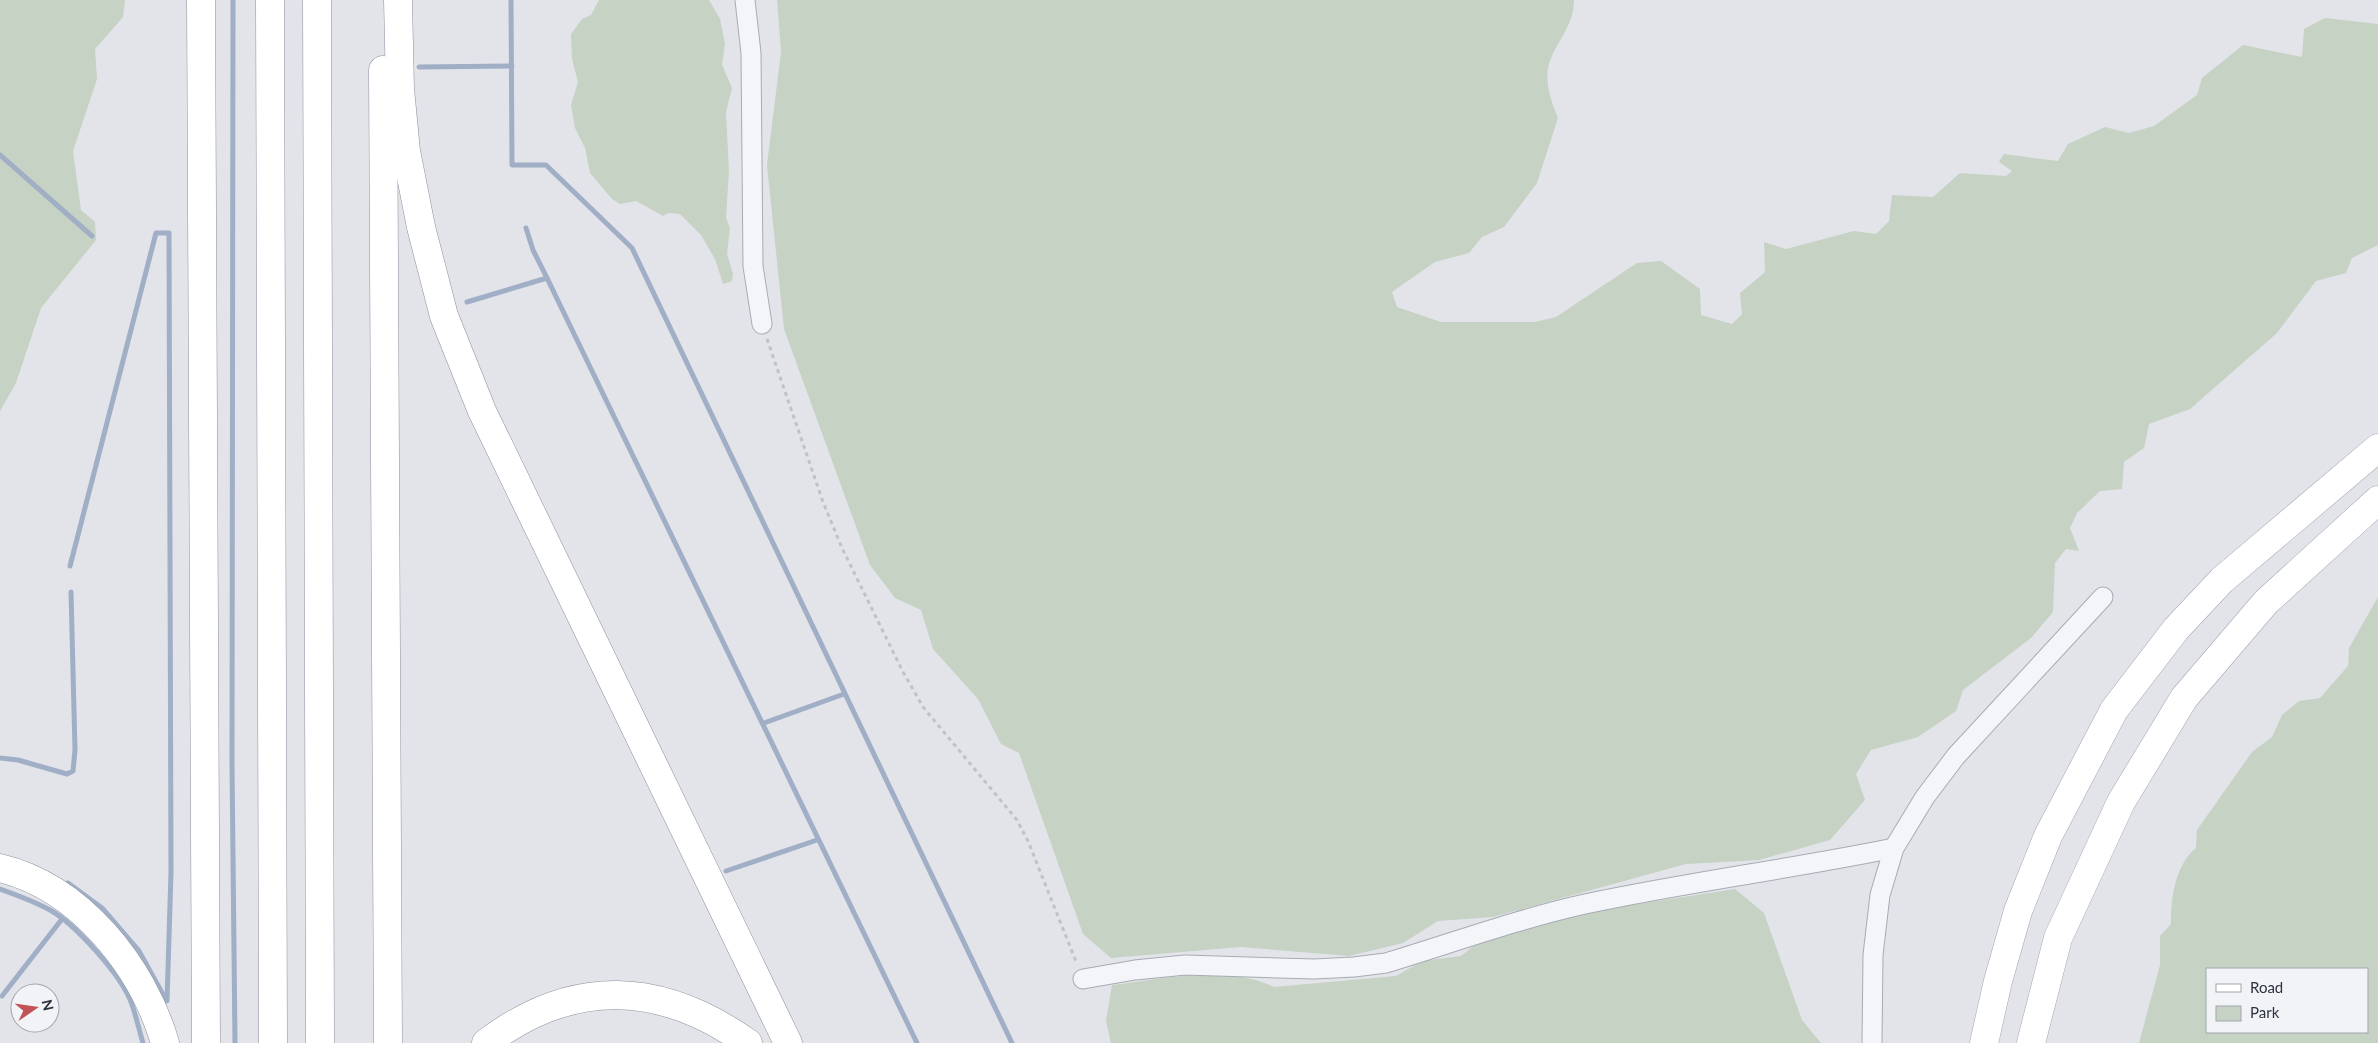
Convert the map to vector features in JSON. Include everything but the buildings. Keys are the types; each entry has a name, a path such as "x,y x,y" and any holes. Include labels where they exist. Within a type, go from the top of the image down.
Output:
{"main road":[{"path":"201,0 206,1043"},
{"path":"270,0 273,1043"},
{"path":"317,0 320,1043"},
{"path":"383,0 388,1043"},
{"path":"398,0 400,89 406,151 421,227 444,316 482,410 788,1043"},
{"path":"1984,1043 1998,981 2018,911 2048,836 2114,710 2176,629 2222,580 2378,448"},
{"path":"2032,1043 2058,938 2121,802 2184,698 2266,602 2378,500"},
{"path":"0,868 44,886 90,919 109,939 124,956 139,981 165,1043"},
{"path":"486,1043 501,1031 542,1009 589,996 616,995 661,1000 689,1008 710,1018 748,1043"}],"street":[{"path":"746,0 752,53 753,266 762,324"},
{"path":"1872,1043 1873,955 1880,895 1894,848 1925,797 1956,756 2103,597"},
{"path":"1083,978 1185,965 1314,969 1354,968 1386,962 1582,905 1658,889 1806,866 1894,848"}],"path":[{"path":"762,324 822,502 842,548 923,707 1017,820 1083,978"}],"green space":[{"path":"0,0 125,0 123,17 95,49 97,79 73,151 81,210 95,222 96,240 41,308 16,383 0,411"},
{"path":"599,0 709,0 720,19 725,44 722,65 732,88 726,112 729,171 726,218 730,228 727,254 733,274 732,281 723,284 715,259 701,235 680,214 668,213 663,216 636,201 620,204 612,199 590,173 585,148 575,128 571,105 578,82 572,59 571,34 582,19 591,15"},
{"path":"777,0 1574,0 1569,24 1553,53 1548,68 1549,90 1558,118 1537,183 1504,227 1482,237 1469,253 1435,262 1392,292 1397,307 1441,322 1535,322 1556,317 1637,263 1661,261 1700,289 1701,315 1732,324 1742,314 1740,293 1765,272 1764,242 1786,249 1854,231 1876,234 1889,221 1892,195 1933,197 1960,173 2006,176 2012,171 1999,162 2004,154 2058,161 2068,144 2105,127 2129,133 2154,126 2197,95 2202,78 2243,45 2302,57 2304,29 2325,18 2378,24 2378,245 2352,258 2346,273 2316,281 2277,333 2190,409 2149,424 2144,448 2124,462 2122,489 2100,491 2077,513 2070,528 2079,551 2066,549 2055,563 2053,612 2031,638 1963,690 1956,711 1918,737 1871,750 1856,774 1865,800 1830,840 1759,860 1686,864 1493,917 1438,921 1403,943 1349,956 1241,947 1111,958 1083,934 1019,753 1001,744 978,699 933,649 921,610 895,598 870,565 784,329 767,165 781,52"},
{"path":"2378,597 2378,1043 2139,1043 2160,965 2160,936 2171,924 2173,893 2183,863 2196,848 2197,830 2252,752 2272,737 2282,715 2299,701 2320,698 2348,666 2349,648"},
{"path":"1735,889 1764,913 1802,1020 1821,1043 1111,1043 1106,1021 1112,985 1194,975 1236,976 1256,980 1274,987 1396,976 1422,961 1461,956 1477,943 1593,911"}],"waterway":[{"path":"233,0 232,763 235,1043"},
{"path":"511,0 512,165 546,165 632,248 1012,1043"},
{"path":"419,67 512,66"},
{"path":"0,155 92,236"},
{"path":"467,302 547,278 533,250 526,228"},
{"path":"70,566 156,233 169,233 171,872 167,1001"},
{"path":"547,278 917,1043"},
{"path":"0,758 18,760 67,774 73,771 75,750 71,592"},
{"path":"764,723 844,694"},
{"path":"726,871 817,840"},
{"path":"68,883 102,908 139,951 166,1000"},
{"path":"0,889 50,910 72,926 84,938 108,965 126,991 133,1007 143,1043"},
{"path":"2,996 62,919"}]}
